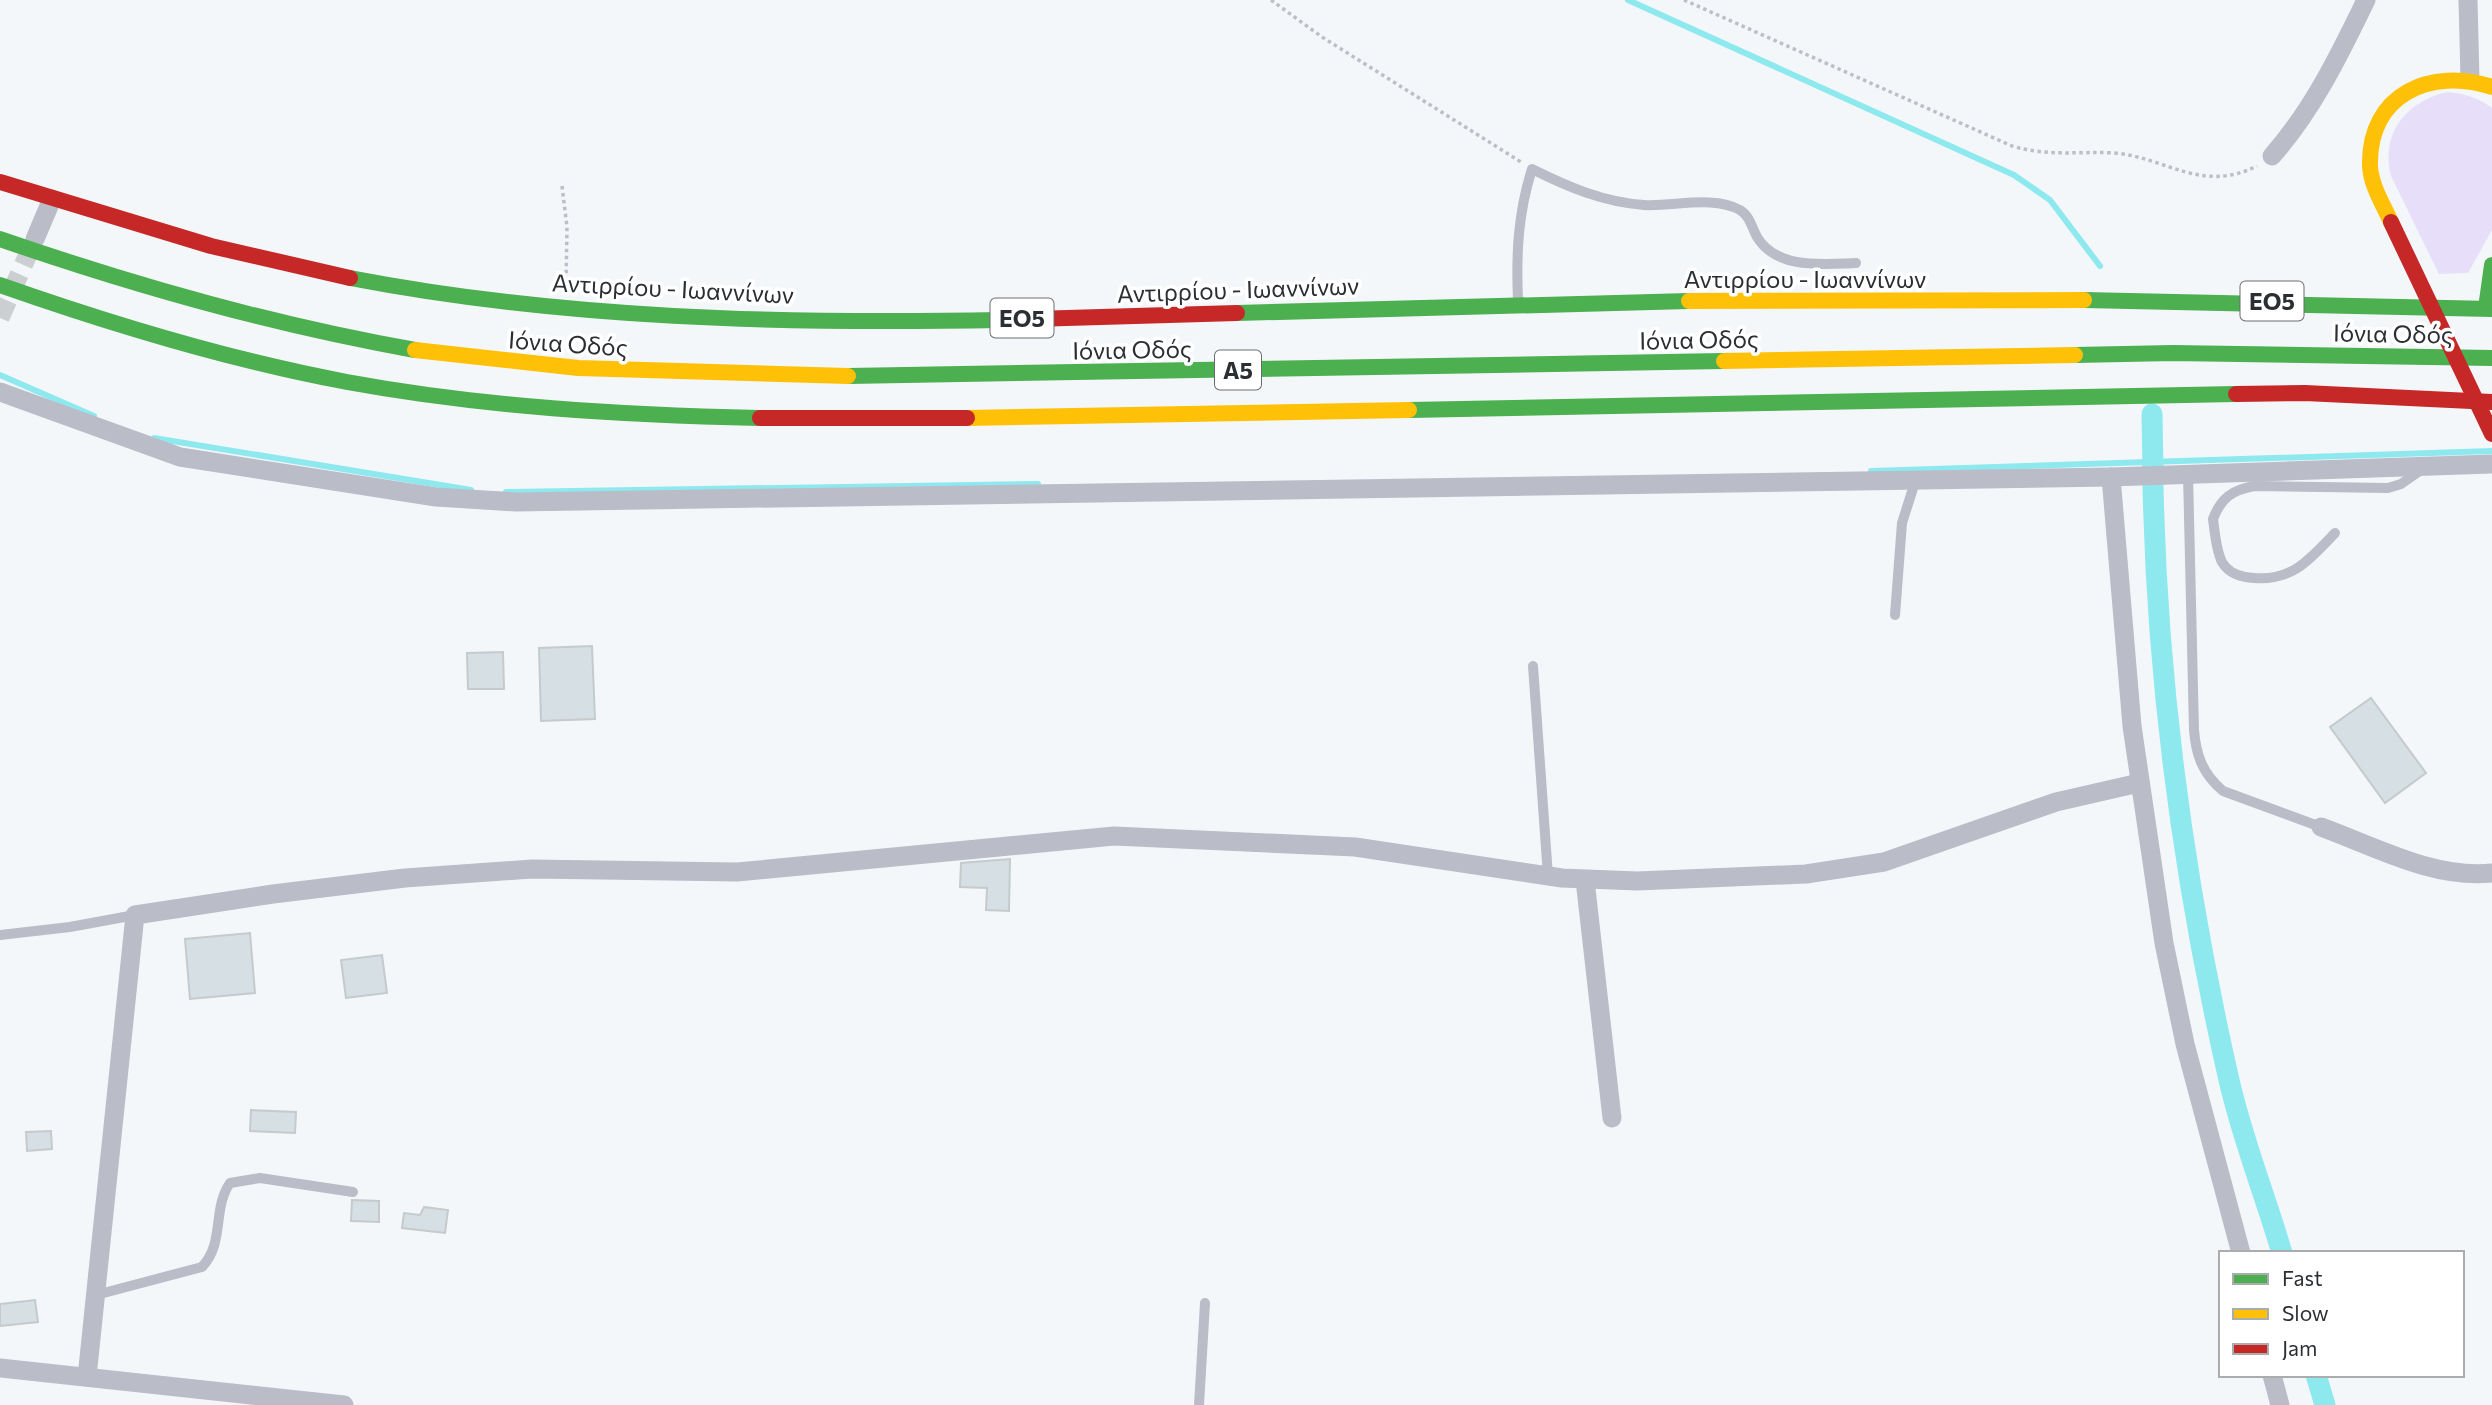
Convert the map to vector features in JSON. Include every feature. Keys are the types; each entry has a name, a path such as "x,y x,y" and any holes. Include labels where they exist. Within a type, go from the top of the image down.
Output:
{"main road":[{"path":"2492,87 2470,79 2448,77 2423,83 2400,96 2383,116 2372,139 2370,166 2376,191 2390,222 2492,434"},
{"name":"Αντιρρίου - Ιωαννίνων","path":"0,182 247,256 349,278 431,292 659,314 876,321 1812,299 2201,299 2489,309"},
{"name":"Ιόνια Οδός","path":"0,239 120,282 291,326 476,359 677,373 888,377 2173,353 2492,358"},
{"path":"2489,309 2492,265"},
{"name":"Α5","path":"0,285 102,322 291,371 465,400 673,417 884,421 2305,393 2492,402"}],"street":[{"path":"2272,156 2288,138 2329,72 2366,0"},
{"path":"2468,0 2470,79"},
{"path":"35,239 52,199"},
{"path":"0,392 180,457 436,498 516,502 2111,477 2492,464"},
{"path":"2111,477 2139,783 2164,943 2185,1044 2240,1251"},
{"path":"87,1377 135,915 405,878 532,869 737,872 1114,835 1355,847 1585,880 1637,881 1806,874 1861,866 1914,853 2056,802 2139,783"},
{"path":"2321,827 2443,871 2492,873"},
{"path":"1585,880 1612,1118"},
{"path":"0,1368 344,1405"},
{"path":"2273,1377 2280,1405"}],"lane":[{"path":"1518,304 1517,233 1521,203 1531,169 1566,186 1607,200 1670,206 1723,205 1741,211 1770,252 1790,261 1812,264 1856,263"},
{"path":"2335,533 2302,567 2288,575 2279,579 2242,578 2222,562 2213,519 2226,496 2240,489 2254,486 2388,488 2413,478 2427,466"},
{"path":"2188,474 2194,730 2201,766 2211,781 2223,791 2321,827"},
{"path":"1895,615 1901,532 1916,479"},
{"path":"1533,666 1548,876"},
{"path":"0,935 70,928 135,915"},
{"path":"95,1295 202,1267 214,1249 224,1192 230,1183 260,1178 353,1192"},
{"path":"1199,1405 1205,1303"}],"path":[{"path":"1271,0 1322,37 1531,169"},
{"path":"1684,0 2012,146 2037,153 2118,153 2179,172 2204,176 2230,176 2254,167 2272,156"},
{"path":"562,186 568,258 565,306"}],"shaded area":[{"path":"2447,92 2471,97 2492,108 2492,230 2468,273 2439,274 2391,176 2389,160 2389,146 2399,122 2419,103"}],"building":[{"path":"592,646 595,719 541,721 539,648"},
{"path":"503,652 504,689 468,689 467,653"},
{"path":"2371,698 2426,773 2385,803 2330,727"},
{"path":"1010,859 1009,911 986,910 987,888 960,887 961,863"},
{"path":"250,933 255,993 190,999 185,939"},
{"path":"382,955 387,993 346,998 341,960"},
{"path":"251,1110 296,1112 295,1133 250,1131"},
{"path":"51,1131 52,1149 27,1151 26,1132"},
{"path":"352,1200 379,1201 379,1222 351,1221"},
{"path":"424,1207 448,1210 445,1233 402,1228 404,1213 420,1215"},
{"path":"35,1300 38,1322 0,1326 0,1304"}],"waterway":[{"path":"1628,0 2014,175 2050,200 2100,266"},
{"path":"0,375 94,416"},
{"path":"2152,414 2153,469"},
{"path":"154,438 471,490"},
{"path":"1871,471 2492,451"},
{"path":"506,492 1038,484"},
{"path":"2153,485 2160,635 2186,858 2229,1080 2281,1251"},
{"path":"2317,1377 2325,1405"}],"tunnel":[{"path":"0,318 33,243"}],"traffic: fast":[{"path":"0,239 205,303 309,329 415,350"},
{"path":"2486,308 2492,265"},
{"path":"350,278 511,302 674,316 837,321 1000,320"},
{"path":"0,285 172,340 303,373 398,391 553,408 760,418"},
{"path":"2084,300 2492,309"},
{"path":"1237,313 1689,301"},
{"path":"2075,355 2173,353 2492,358"},
{"path":"848,376 1724,361"},
{"path":"1409,410 2236,394"}],"traffic: slow":[{"path":"2391,222 2375,188 2370,166 2372,141 2380,120 2392,104 2407,92 2426,84 2447,81 2492,87"},
{"path":"1689,301 2084,300"},
{"path":"415,350 578,368 848,376"},
{"path":"1724,361 2075,355"},
{"path":"967,418 1409,410"}],"traffic: jam":[{"path":"0,182 211,246 350,278"},
{"path":"2391,222 2492,434"},
{"path":"1000,320 1237,313"},
{"path":"2236,394 2305,393 2492,402"},
{"path":"760,418 967,418"}]}
